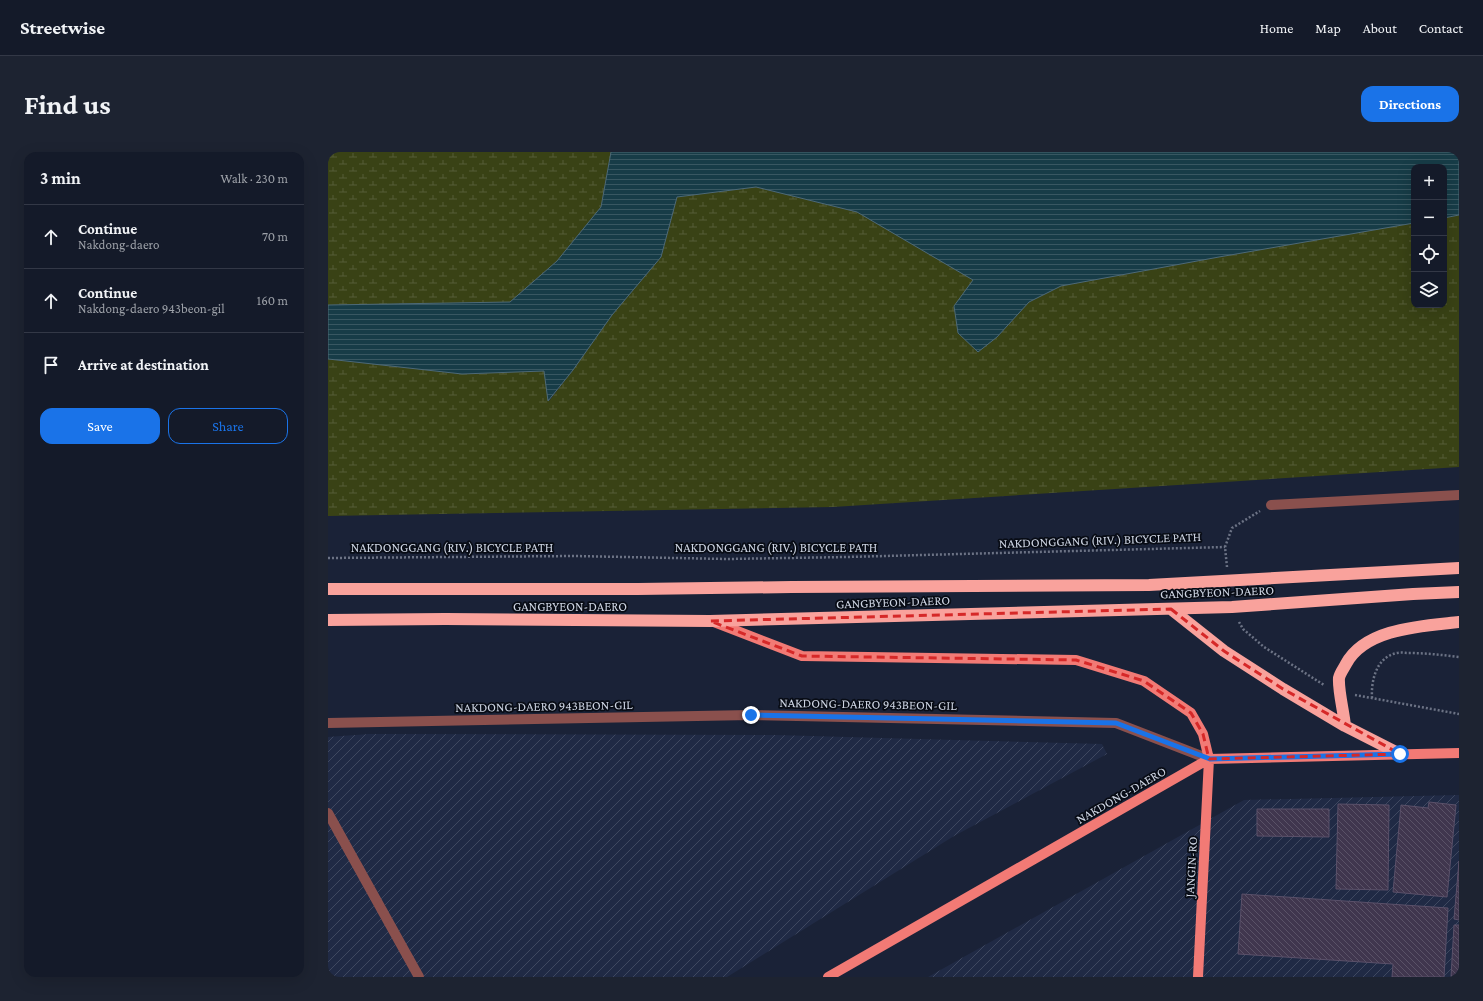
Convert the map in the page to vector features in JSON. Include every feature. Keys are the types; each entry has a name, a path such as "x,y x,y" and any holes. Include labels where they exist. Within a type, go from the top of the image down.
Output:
{"highway":[{"name":"GANGBYEON-DAERO","path":"328,589 638,589 1149,585 1459,568"},
{"name":"GANGBYEON-DAERO","path":"328,620 453,619 710,621 1232,607 1459,592"},
{"path":"1171,608 1224,651 1283,689 1345,726 1400,754"},
{"path":"1345,726 1339,677 1349,658 1362,646 1378,637 1393,632 1431,625 1459,622"}],"main road":[{"name":"JANGIN-RO","path":"710,621 802,656 1076,660 1144,681 1191,713 1203,734 1210,759 1198,977"},
{"name":"NAKDONG-DAERO","path":"828,977 1210,759 1459,754"}],"street":[{"path":"1271,505 1459,495"},
{"name":"NAKDONG-DAERO 943BEON-GIL","path":"328,723 751,715 1116,723 1210,759"},
{"path":"328,813 419,977"}],"path":[{"name":"NAKDONGGANG (RIV.) BICYCLE PATH","path":"328,558 574,556 767,558 1225,547 1232,528 1271,505"},
{"path":"1243,629 1264,647 1329,688"},
{"path":"1459,658 1429,653 1397,653 1390,655 1373,676 1371,686 1372,698 1459,714"}],"highlighted area":[{"path":"1171,609 1224,651 1283,689 1400,754 1209,759 1203,734 1191,713 1144,681 1076,660 802,656 710,621"}],"shaded area":[{"path":"611,152 1459,152 1459,215 1447,217 1447,164 1411,164 1411,224 1061,286 1029,302 997,337 978,352 958,333 954,306 973,280 857,212 756,187 677,197 661,257 612,315 573,370 548,401 544,371 462,374 328,359 328,305 510,302 557,261 601,207"},
{"path":"369,734 775,735 1102,744 1107,754 954,836 727,977 328,977 328,737"},
{"path":"1459,795 1459,977 928,977 1244,800"}],"green space":[{"path":"328,152 611,152 601,207 557,261 510,302 328,305"},
{"path":"756,187 857,212 974,280 997,337 1029,302 1061,286 1411,224 1411,308 1447,308 1447,217 1459,215 1459,467 833,507 328,516 328,359 462,374 544,371 549,401 612,315 661,257 677,197"}],"building":[{"path":"1429,802 1456,805 1447,897 1393,892 1401,805 1428,808"},
{"path":"1338,804 1389,805 1388,890 1336,889"},
{"path":"1257,809 1329,809 1329,837 1257,836"},
{"path":"1459,861 1459,920 1454,919"},
{"path":"1242,894 1448,908 1444,977 1392,977 1393,964 1238,954"},
{"path":"1454,925 1459,925 1459,977 1451,977"}],"route":[{"path":"751,715 1116,723 1210,759 1400,754"}]}
